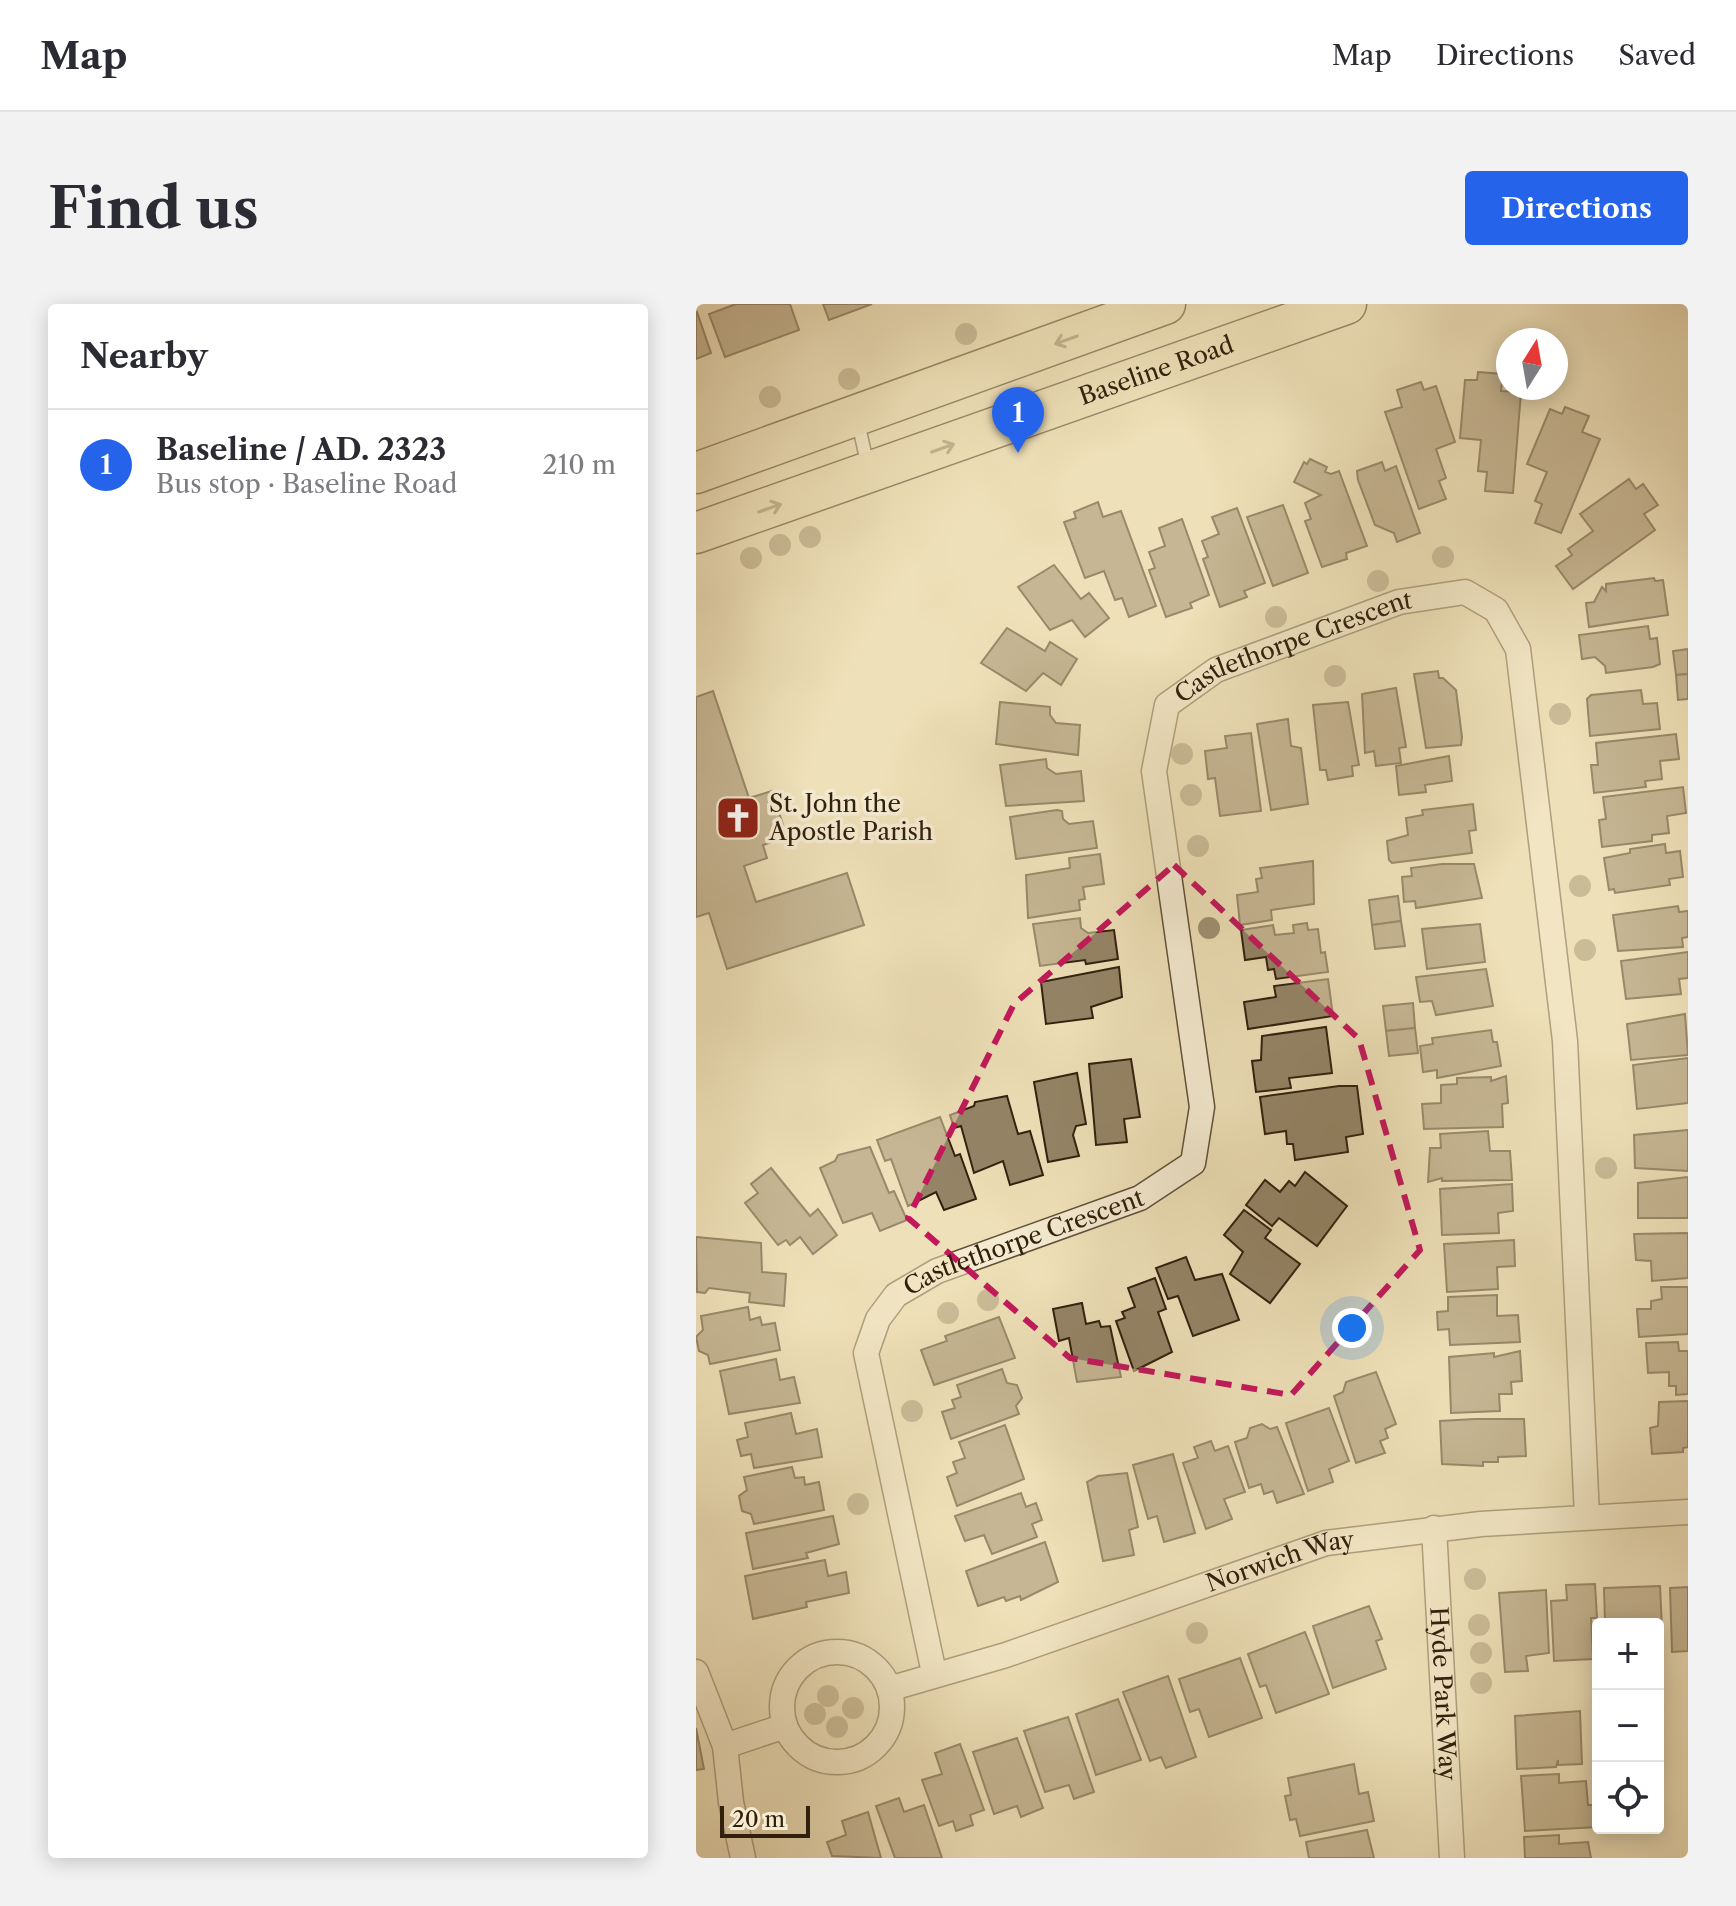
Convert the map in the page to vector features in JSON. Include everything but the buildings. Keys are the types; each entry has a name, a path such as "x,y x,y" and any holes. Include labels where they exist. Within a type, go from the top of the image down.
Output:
{"main road":[{"path":"696,473 1165,304"},
{"name":"Baseline Road","path":"696,533 1346,304"}],"street":[{"name":"Castlethorpe Crescent","path":"934,1673 866,1353 878,1319 896,1295 937,1271 1140,1198 1193,1163 1202,1107 1154,771 1167,705 1216,670 1399,602 1465,592 1496,610 1518,649 1565,1041 1587,1516"},
{"name":"Norwich Way","path":"889,1689 934,1673 1006,1655 1326,1543 1434,1528 1688,1512"},
{"name":"Hyde Park Way","path":"1434,1528 1452,1858"},
{"path":"844,1653 868,1662 889,1689 892,1708 888,1726 879,1743 864,1755 846,1761 826,1761 809,1754 794,1742 785,1726 782,1708 791,1676 818,1655 844,1653"},
{"path":"696,1672 725,1746 731,1802 743,1858"},
{"path":"725,1746 785,1726"}],"lane":[{"path":"857,417 869,474"}],"highlighted area":[{"path":"1174,865 1359,1039 1420,1250 1291,1395 1070,1358 908,1218 1014,1004"}],"place":[{"name":"Baseline / AD. 2323","path":"1018,453"},
{"name":"St. John the Apostle Parish","path":"738,818"}]}
